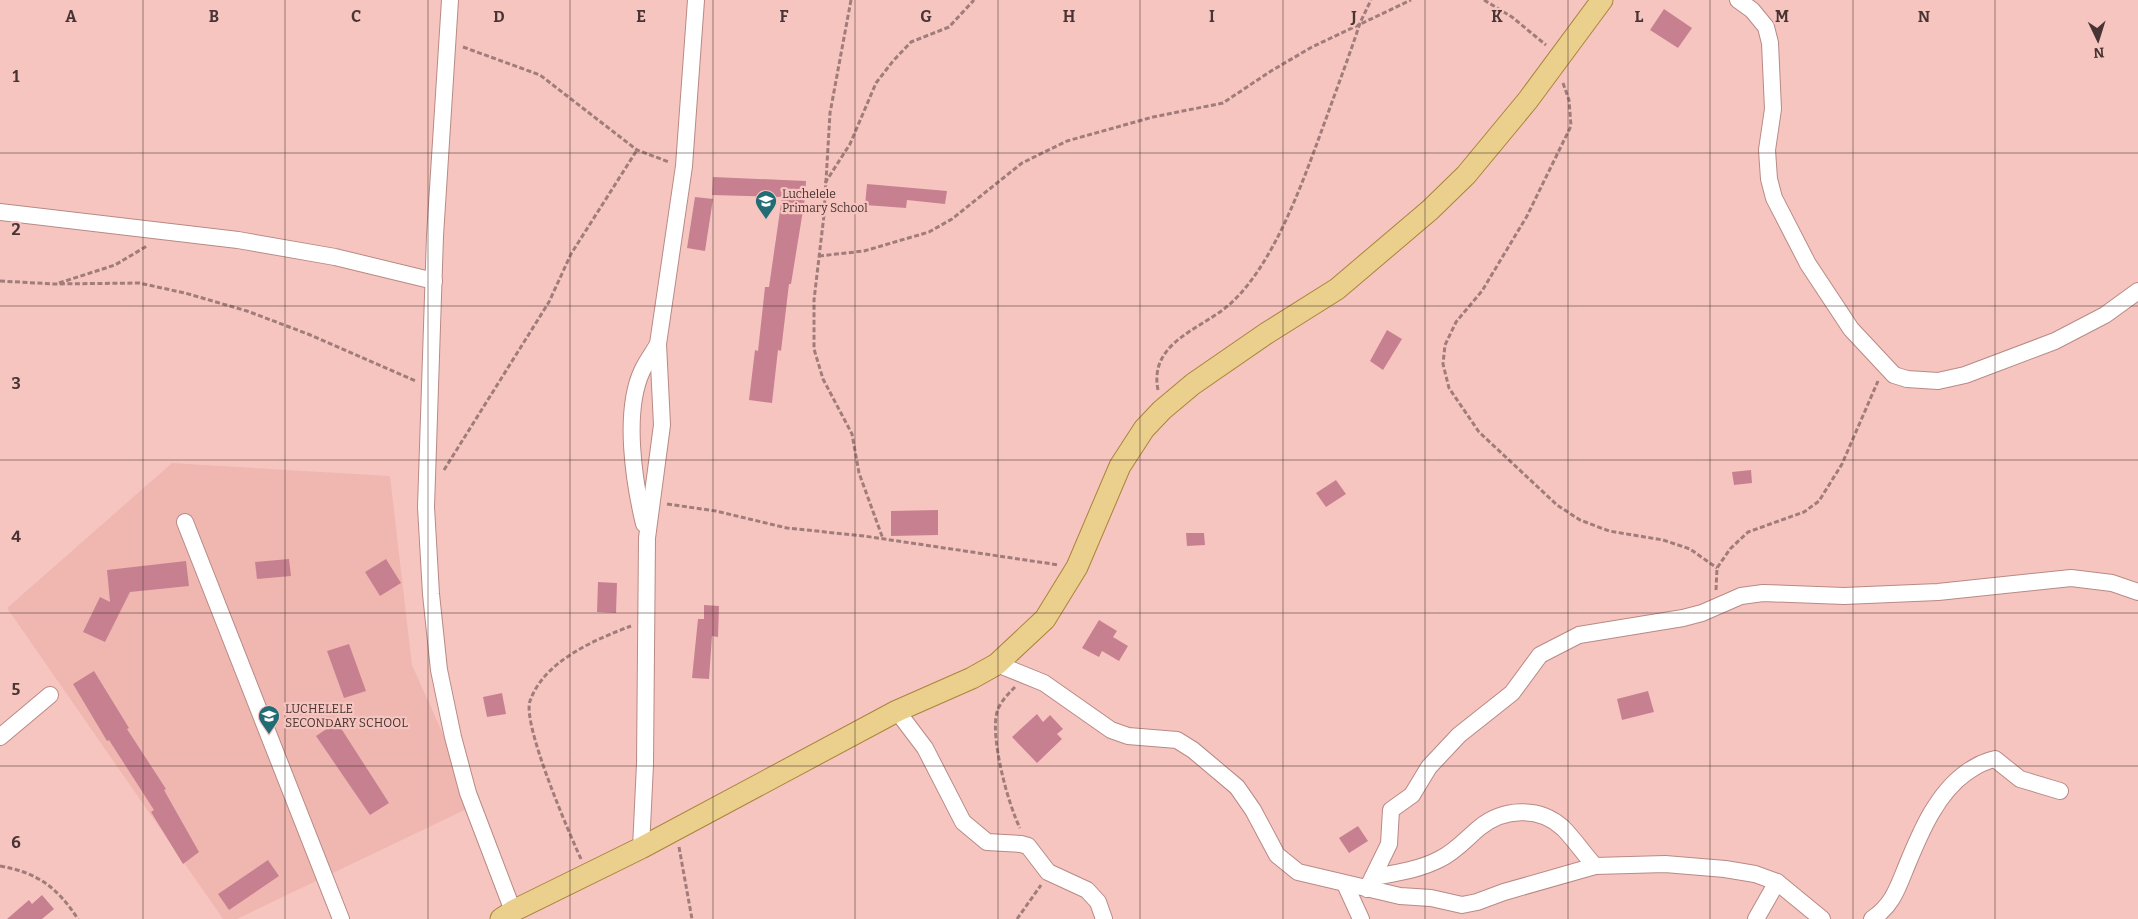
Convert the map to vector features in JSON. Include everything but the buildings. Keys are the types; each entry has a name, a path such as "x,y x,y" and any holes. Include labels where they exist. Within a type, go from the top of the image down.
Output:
{"main road":[{"path":"507,915 676,830 897,711 972,678 997,664 1045,618 1076,567 1120,466 1144,429 1162,410 1193,384 1267,333 1337,289 1430,210 1466,175 1555,64 1602,0"}],"street":[{"path":"450,0 434,281 426,507 431,594 439,670 453,737 468,793 507,915"},
{"path":"641,848 648,620 647,538 650,502 657,472 662,425 658,344 684,166 696,0"},
{"path":"1738,0 1752,10 1766,27 1770,43 1772,109 1768,150 1770,179 1774,198 1813,272 1851,329 1881,363 1894,374 1907,379 1938,381 1964,375 2055,341 2105,315 2138,291"},
{"path":"0,212 238,240 335,257 434,281"},
{"path":"647,538 635,487 634,411 642,371 658,344"},
{"path":"185,522 341,919"},
{"path":"1370,883 1389,844 1391,810 1412,795 1429,767 1459,735 1512,693 1540,655 1579,635 1683,618 1714,608 1741,596 1763,593 1844,596 1938,592 2071,578 2112,583 2138,592"},
{"path":"997,664 1044,683 1070,699 1111,730 1128,736 1177,740 1193,750 1237,787 1253,810 1277,855 1298,872 1345,884 1370,883 1441,859 1480,827 1499,816 1518,811 1542,816 1563,828 1595,866"},
{"path":"0,737 50,695"},
{"path":"897,711 925,748 962,822 988,842 1028,846 1048,872 1087,890 1098,902 1104,919"},
{"path":"1872,919 1890,904 1897,893 1925,826 1944,792 1956,780 1973,768 1986,761 1995,760 2020,779 2060,791"},
{"path":"1370,883 1400,896 1431,898 1462,905 1595,866 1666,864 1725,869 1755,874 1777,882 1822,919"},
{"path":"1756,919 1777,882"},
{"path":"1345,884 1362,919"}],"path":[{"path":"851,0 830,113 814,300 814,349 823,379 852,434 859,473 883,540"},
{"path":"824,184 850,144 876,83 893,61 911,42 949,27 974,0"},
{"path":"1162,410 1157,373 1161,358 1166,350 1186,334 1206,323 1232,302 1250,283 1286,219 1302,185 1360,23 1371,0"},
{"path":"819,256 864,251 929,232 952,218 1022,163 1067,140 1153,117 1223,103 1271,70 1360,23 1411,0"},
{"path":"1484,0 1512,17 1555,64 1570,100 1571,126 1527,216 1482,291 1456,322 1445,346 1443,364 1449,388 1479,432 1557,505 1580,520 1610,531 1663,540 1690,549 1717,568"},
{"path":"448,42 540,75 637,150 684,166"},
{"path":"442,474 549,302 570,254 637,150"},
{"path":"54,284 115,265 171,231"},
{"path":"0,281 54,284 139,283 185,293 247,311 308,334 430,387"},
{"path":"1714,608 1717,568 1730,549 1748,532 1804,512 1819,501 1842,464 1877,386 1881,363"},
{"path":"650,502 716,511 787,528 1076,567"},
{"path":"588,874 556,802 544,768 531,717 530,702 543,680 571,652 604,636 648,620"},
{"path":"1026,675 1002,702 996,717 1000,754 1009,800 1028,846"},
{"path":"676,830 692,919"},
{"path":"0,866 25,871 52,887 78,919"},
{"path":"1017,919 1029,905 1048,872"}],"shaded area":[{"name":"LUCHELELE SECONDARY SCHOOL","path":"172,463 390,476 412,665 475,805 237,919 223,919 7,608"}],"place":[{"name":"Luchelele Primary School","path":"766,220"},
{"name":"LUCHELELE SECONDARY SCHOOL","path":"269,735"}]}
